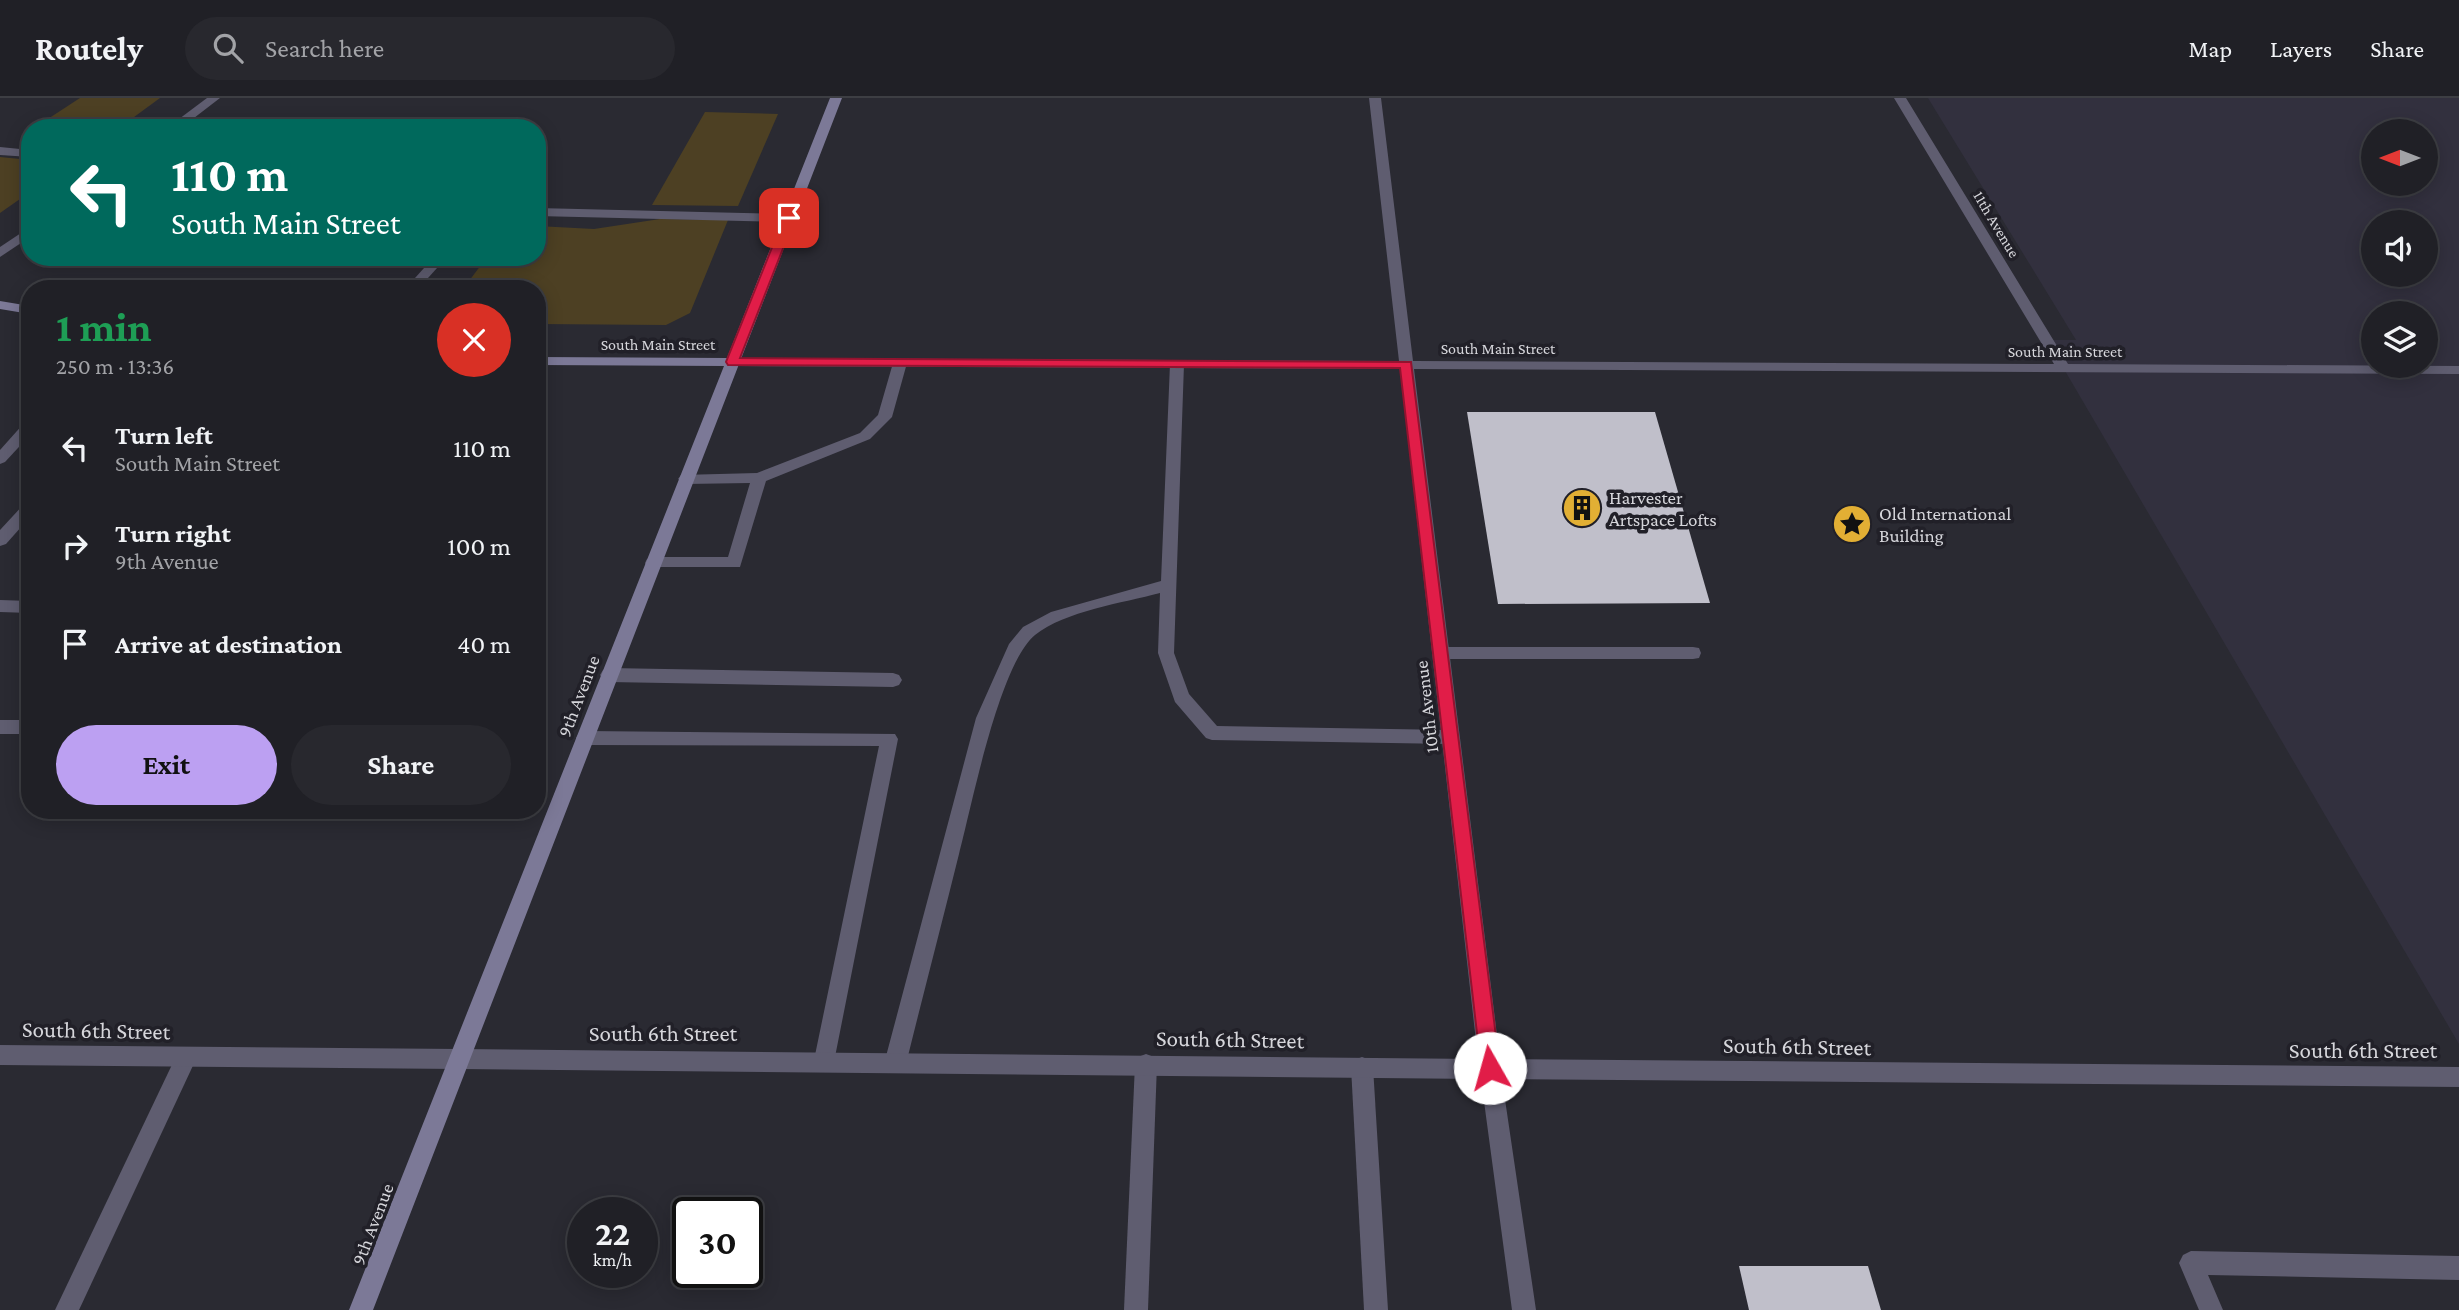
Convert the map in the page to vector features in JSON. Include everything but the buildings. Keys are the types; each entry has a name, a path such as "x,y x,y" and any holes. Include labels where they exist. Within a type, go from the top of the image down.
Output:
{"main road":[{"name":"9th Avenue","path":"361,1310 836,98"},
{"path":"0,306 21,309"},
{"name":"South Main Street","path":"546,361 732,362"}],"street":[{"path":"185,119 214,98"},
{"name":"10th Avenue","path":"1375,98 1490,1068 1524,1310"},
{"name":"11th Avenue","path":"1900,98 2064,368"},
{"path":"0,151 21,153"},
{"path":"546,212 789,218"},
{"path":"0,253 21,238"},
{"path":"419,280 433,266"},
{"name":"South Main Street","path":"732,362 2459,370"},
{"path":"687,479 759,478 864,436 885,417 900,362"},
{"path":"1177,363 1166,653 1181,697 1212,733 1450,737"},
{"path":"0,459 21,435"},
{"path":"653,563 734,563 759,478"},
{"path":"0,540 21,516"},
{"path":"896,1060 985,718 1004,668 1028,632 1054,617 1169,585"},
{"path":"0,606 21,607"},
{"path":"1440,653 1693,653"},
{"path":"609,675 893,680"},
{"path":"0,727 21,727"},
{"path":"585,738 888,739 825,1060"},
{"name":"South 6th Street","path":"0,1055 896,1060 1979,1075 2459,1077"},
{"path":"67,1310 186,1057"},
{"path":"1136,1310 1146,1064"},
{"path":"1362,1067 1376,1310"},
{"path":"2211,1310 2191,1263 2459,1269"}],"shaded area":[{"path":"80,98 160,98 131,119 48,119"},
{"path":"1928,98 2459,98 2459,1044 2047,340 2076,340"},
{"path":"705,112 778,114 738,206 652,205"},
{"path":"0,157 21,159 21,198 0,213"},
{"path":"660,219 728,220 690,313 666,325 546,324 546,280 470,280 480,266 546,266 546,226 594,229"}],"place":[{"name":"Harvester Artspace Lofts","path":"1582,508"},
{"name":"Old International Building","path":"1852,524"}],"route":[{"path":"789,218 732,362 1406,365 1490,1068"}]}
